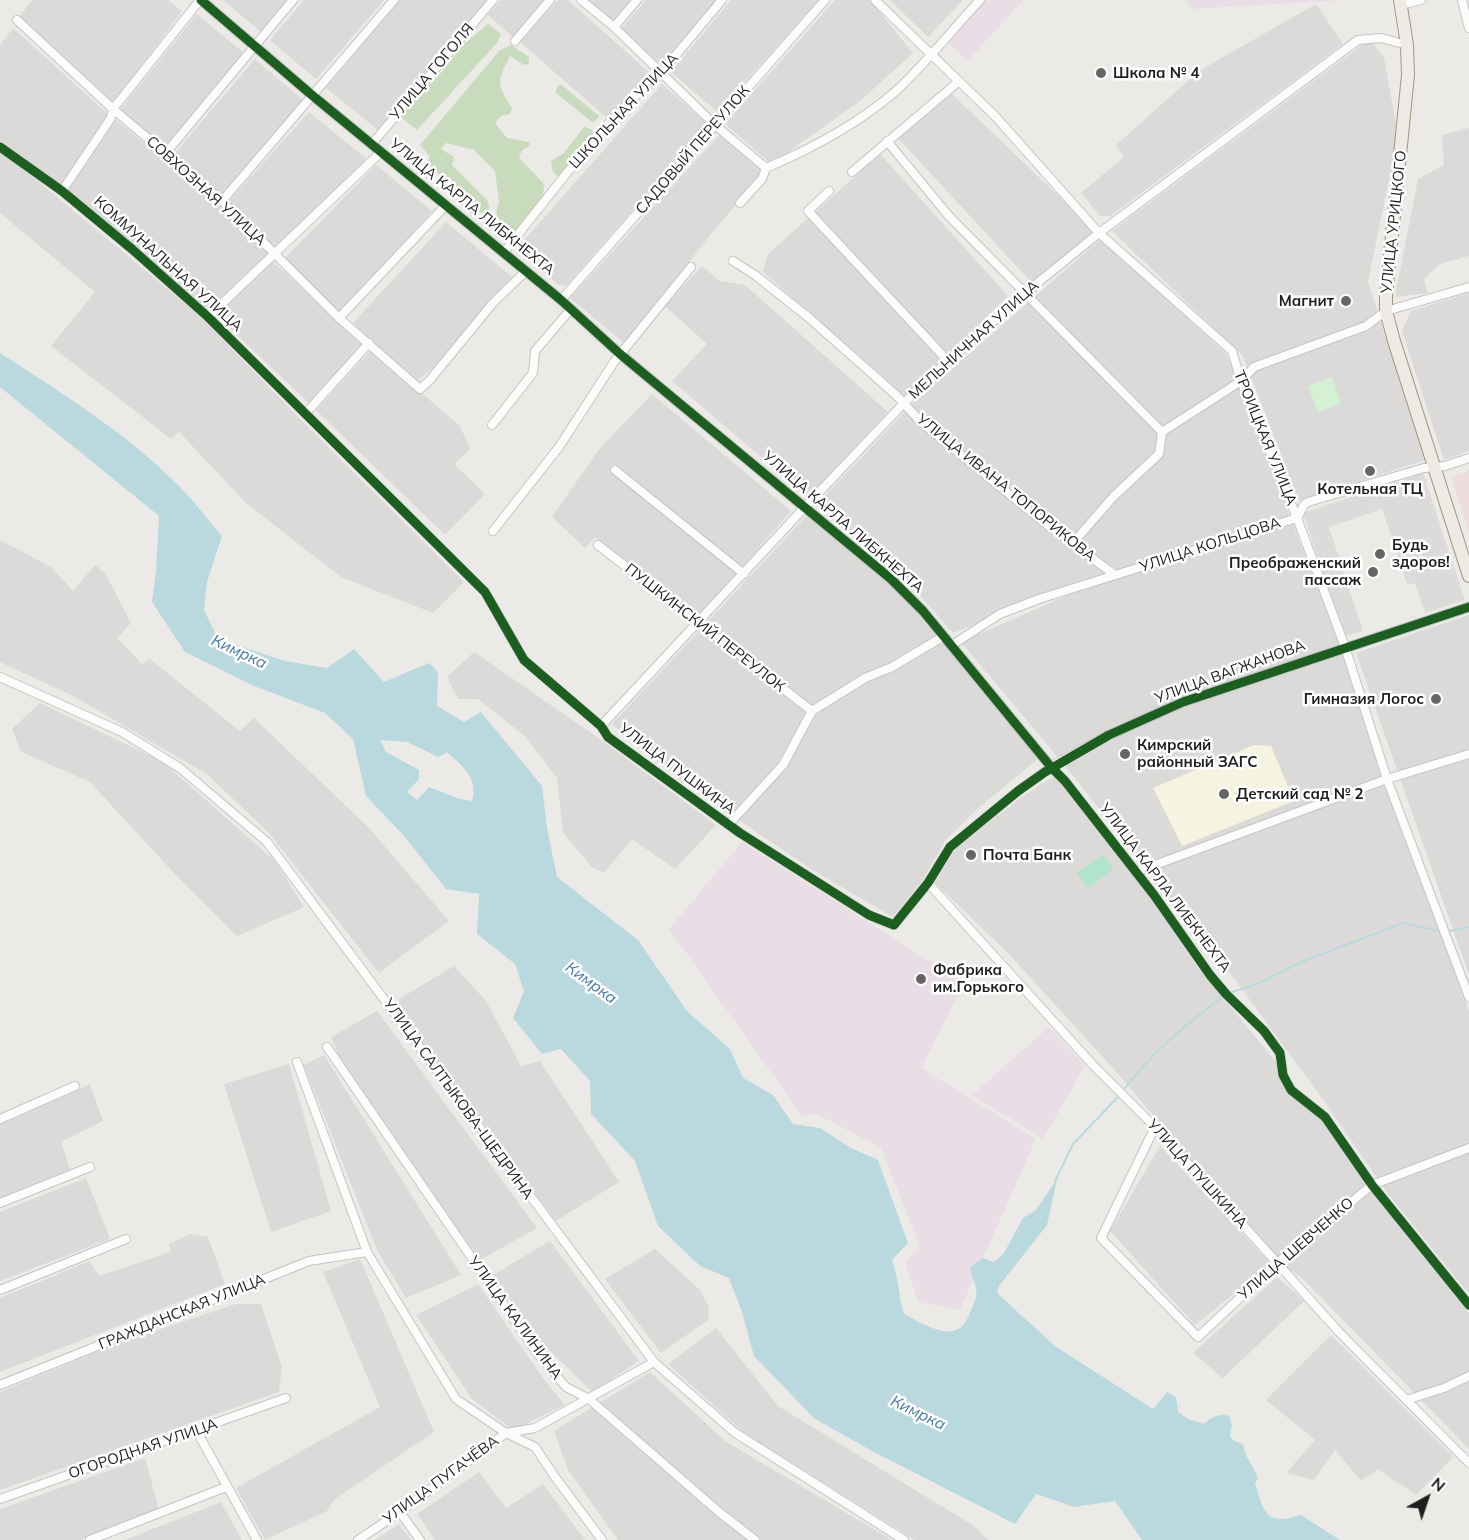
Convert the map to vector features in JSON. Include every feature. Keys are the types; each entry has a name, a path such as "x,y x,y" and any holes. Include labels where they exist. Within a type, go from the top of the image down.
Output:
{"main road":[{"name":"УЛИЦА УРИЦКОГО","path":"1400,3 1407,45 1408,75 1386,311 1469,576"}],"street":[{"name":"УЛИЦА КАРЛА ЛИБКНЕХТА","path":"200,0 504,252 620,354 891,579 952,645 1051,767 1065,781 1136,872 1210,975 1264,1031 1280,1053 1283,1075 1292,1090 1325,1117 1372,1185 1469,1305"},
{"path":"62,191 111,118 113,109 200,0"},
{"path":"165,154 293,0"},
{"path":"222,201 394,0"},
{"name":"УЛИЦА ГОГОЛЯ","path":"372,144 493,0"},
{"path":"515,41 550,0"},
{"path":"581,0 614,27 715,125 766,168"},
{"path":"614,27 637,0"},
{"name":"ШКОЛЬНАЯ УЛИЦА","path":"504,252 594,139 632,99 660,74 722,0"},
{"name":"САДОВЫЙ ПЕРЕУЛОК","path":"561,300 825,0"},
{"name":"ТРОИЦКАЯ УЛИЦА","path":"875,0 995,116 1099,233 1232,351 1241,381 1297,518 1345,647 1387,779 1469,997"},
{"path":"740,203 762,179 766,168 808,150 874,108 895,91 980,0"},
{"path":"1400,3 1421,0"},
{"path":"1462,0 1469,28"},
{"name":"СОВХОЗНАЯ УЛИЦА","path":"16,20 113,109 222,201 339,318 420,389 493,303 526,271"},
{"name":"МЕЛЬНИЧНАЯ УЛИЦА","path":"601,726 904,403 1024,294 1099,233 1358,40 1381,38 1407,45"},
{"path":"852,172 958,82"},
{"path":"887,141 948,216 1162,432"},
{"name":"КОММУНАЛЬНАЯ УЛИЦА","path":"0,147 62,191 133,250 208,317 306,413"},
{"path":"208,317 381,152"},
{"path":"829,191 808,211 948,362"},
{"path":"339,318 447,205"},
{"name":"УЛИЦА ИВАНА ТОПОРИКОВА","path":"733,261 755,275 808,318 904,403 930,430 1115,575"},
{"path":"493,531 559,447 620,354 691,267"},
{"path":"1073,543 1113,497 1159,454 1162,432 1241,381 1254,367 1366,326 1386,311 1469,287"},
{"path":"492,425 533,373 535,351 571,309"},
{"path":"306,413 369,343"},
{"name":"УЛИЦА ПУШКИНА","path":"306,413 485,592 524,660 601,726 608,737 728,825 869,915 894,925"},
{"name":"УЛИЦА КОЛЬЦОВА","path":"952,645 1000,614 1039,599 1297,518 1308,502 1424,468 1445,466 1469,458"},
{"path":"615,470 744,574"},
{"name":"ПУШКИНСКИЙ ПЕРЕУЛОК","path":"598,545 812,711"},
{"name":"УЛИЦА ВАГЖАНОВА","path":"894,925 928,883 950,847 1051,767 1109,735 1183,702 1469,607"},
{"path":"728,825 783,765 812,711 865,678 892,667 944,636"},
{"name":"УЛИЦА САЛТЫКОВА-ЩЕДРИНА","path":"0,677 122,732 180,768 231,809 267,842 350,951 555,1232 654,1362 734,1432 904,1540"},
{"path":"1136,872 1387,779 1469,754"},
{"name":"УЛИЦА ПУШКИНА","path":"928,883 1093,1065 1155,1127 1339,1332 1469,1463"},
{"name":"УЛИЦА КАЛИНИНА","path":"327,1047 537,1353 566,1387 589,1399 719,1512 755,1540"},
{"path":"297,1062 367,1252 456,1399 506,1433 535,1448 602,1540"},
{"path":"0,1119 75,1086"},
{"name":"УЛИЦА ШЕВЧЕНКО","path":"1155,1127 1101,1238 1198,1337 1277,1263 1372,1185 1469,1148"},
{"path":"0,1203 90,1167"},
{"path":"0,1290 126,1239"},
{"name":"ГРАЖДАНСКАЯ УЛИЦА","path":"0,1385 309,1261 367,1252"},
{"name":"УЛИЦА ПУГАЧЁВА","path":"358,1540 400,1512 506,1433 535,1428 654,1362"},
{"path":"1406,1400 1444,1388 1469,1376"},
{"name":"ОГОРОДНАЯ УЛИЦА","path":"0,1499 286,1398"},
{"path":"196,1430 257,1540"},
{"path":"90,1540 226,1487"},
{"path":"400,1512 420,1540"}],"shaded area":[{"path":"32,0 168,0 182,11 113,104 20,16"},
{"path":"223,0 288,0 262,33"},
{"path":"304,0 384,0 316,79 270,40"},
{"path":"400,0 487,0 378,130 326,88"},
{"path":"501,0 548,0 514,38 488,15"},
{"path":"558,0 568,0 652,75 607,118 520,42"},
{"path":"588,0 632,0 614,21"},
{"path":"646,0 718,0 662,66 621,29"},
{"path":"731,0 818,0 718,112 671,72"},
{"path":"835,0 870,0 913,53 860,101 771,164 725,124"},
{"path":"890,0 963,0 928,37"},
{"path":"986,0 1023,0 968,61 946,42"},
{"path":"1187,0 1345,0 1191,9"},
{"path":"1316,4 1343,44 1110,216 1100,216 1081,193 1124,157 1116,145 1199,71"},
{"path":"197,14 245,54 165,149 120,110"},
{"path":"13,28 109,115 62,186 0,142 0,45"},
{"path":"1370,39 1384,58 1398,135 1368,282 1425,460 1299,501 1243,356 1112,231"},
{"path":"255,59 304,101 222,196 173,155"},
{"path":"662,84 705,122 703,129 567,285 558,285 518,247"},
{"path":"952,94 1094,230 1032,283 898,138"},
{"path":"309,112 367,159 208,313 67,192 115,119 223,208"},
{"path":"1469,128 1469,256 1440,264 1424,279 1428,293 1395,297 1418,179 1444,165 1442,135"},
{"path":"720,134 764,172 710,235 636,331 623,342 570,298"},
{"path":"0,153 28,173 201,317 464,582 433,613 341,577 246,503 179,432 171,439 51,346 95,292 0,213"},
{"path":"880,154 1008,296 905,396 763,272 768,254"},
{"path":"376,165 432,211 340,315 285,258"},
{"path":"446,222 512,277 434,367 416,382 353,323"},
{"path":"1102,238 1227,355 1290,517 1107,574 953,633 917,592 817,504 915,401"},
{"path":"273,262 365,346 309,403 216,315"},
{"path":"702,266 720,281 745,285 888,412 808,497 672,381 707,344 665,306"},
{"path":"1469,293 1469,451 1444,460 1402,331 1411,311"},
{"path":"1371,304 1374,312 1333,328 1330,320"},
{"path":"371,350 460,426 470,449 454,464 485,494 445,535 316,410"},
{"path":"652,394 791,511 698,619 595,537 585,548 552,517 600,448"},
{"path":"1338,425 1348,454 1334,459 1324,430"},
{"path":"1354,456 1358,466 1350,470 1353,479 1301,499 1295,485 1343,467 1341,461"},
{"path":"1469,471 1469,532 1451,477"},
{"path":"1423,473 1465,600 1425,613 1415,583 1407,585 1382,509 1329,527 1363,631 1344,637 1303,513"},
{"path":"809,513 909,601 1039,758 976,810 945,841 922,881 893,917 811,869 678,779 612,724"},
{"path":"1293,525 1343,651 1469,1011 1469,1294 1388,1194 1327,1105 1233,977 1066,767 961,642 1109,577"},
{"path":"0,540 51,567 73,591 95,565 105,573 131,623 117,638 142,664 150,659 240,731 254,718 369,828 449,921 379,973 269,833 208,775 75,697 0,662"},
{"path":"1469,615 1469,975 1356,653"},
{"path":"474,652 597,737 716,825 675,869 632,839 604,873 592,867 563,833 557,778 525,736 478,699 458,699 447,677"},
{"path":"40,703 163,762 276,862 304,907 237,936 172,871 90,782 21,752 12,729"},
{"name":"Детский сад № 2","path":"1254,745 1271,746 1294,801 1182,846 1153,788"},
{"path":"1057,774 1149,896 1196,965 1318,1113 1379,1201 1469,1313 1469,1449 1300,1276 1277,1263 1120,1076 1008,953 935,883 954,849 1022,797"},
{"path":"742,842 964,983 921,1068 1036,1139 960,1310 918,1302 905,1262 920,1247 881,1148 817,1114 802,1116 669,929"},
{"path":"454,966 486,1001 521,1066 540,1061 619,1182 556,1221 401,1016 399,999"},
{"path":"377,1011 537,1228 480,1260 347,1075 331,1037"},
{"path":"1049,1027 1085,1066 1043,1139 972,1095"},
{"path":"324,1055 461,1275 406,1298 377,1250 304,1065"},
{"path":"289,1064 331,1211 271,1232 224,1084"},
{"path":"90,1084 103,1121 61,1142 70,1169 0,1198 0,1124"},
{"path":"1160,1146 1271,1264 1195,1325 1110,1231"},
{"path":"86,1178 110,1239 0,1281 0,1212"},
{"path":"190,1234 208,1237 225,1284 0,1372 0,1298 90,1261 99,1276 170,1252 169,1244"},
{"path":"550,1241 639,1361 592,1392 538,1339 493,1275"},
{"path":"655,1249 700,1290 709,1307 708,1320 661,1353 605,1279"},
{"path":"360,1259 434,1432 335,1499 327,1511 265,1540 236,1488 380,1407 323,1272"},
{"path":"1277,1277 1304,1301 1223,1378 1193,1353"},
{"path":"478,1284 542,1377 565,1405 513,1430 472,1399 416,1315"},
{"path":"236,1304 261,1304 282,1367 279,1392 0,1490 0,1392 116,1344"},
{"path":"716,1328 778,1406 974,1526 988,1540 915,1540 744,1433 668,1364"},
{"path":"1331,1335 1453,1457 1416,1495 1378,1469 1361,1481 1335,1450 1314,1480 1286,1473 1315,1440 1266,1400"},
{"path":"650,1372 725,1441 892,1540 618,1540 568,1470 554,1431"},
{"path":"145,1458 159,1510 80,1540 0,1540 0,1509"},
{"path":"479,1472 506,1508 543,1484 585,1540 435,1540 417,1514"},
{"path":"221,1502 242,1540 125,1540"},
{"path":"399,1524 411,1540 375,1540"}],"green space":[{"path":"488,24 501,34 497,43 417,130 402,118 405,109 440,74 463,45"},
{"path":"511,45 529,57 529,64 524,65 510,56 500,82 503,93 512,108 510,114 501,116 495,123 507,138 529,142 530,146 522,150 519,158 544,184 543,197 516,234 509,234 496,214 499,201 495,171 474,150 446,143 441,149 454,157 452,165 488,201 490,212 481,213 427,163 430,157 420,145 500,50"},
{"path":"562,85 599,116 593,123 555,92 558,86"},
{"path":"584,127 591,129 595,134 559,178 553,172 551,161 564,153"},
{"path":"1332,377 1341,403 1318,412 1308,386"},
{"path":"1103,855 1114,869 1088,888 1077,873"}],"water":[{"name":"Кимрка","path":"0,353 117,432 160,468 191,499 222,536 207,582 204,610 218,639 285,661 327,668 354,649 384,682 429,663 438,672 437,706 464,722 481,712 542,786 547,828 557,877 638,940 687,1011 730,1049 743,1078 773,1095 793,1124 820,1128 851,1148 878,1160 908,1243 892,1260 904,1314 941,1331 958,1329 965,1323 976,1298 970,1267 983,1258 994,1262 1004,1253 1023,1218 1036,1210 1057,1179 1047,1225 999,1286 997,1293 1055,1346 1153,1409 1167,1392 1176,1397 1178,1412 1188,1419 1204,1424 1215,1416 1229,1416 1232,1425 1230,1437 1243,1444 1245,1453 1258,1478 1255,1484 1266,1512 1276,1519 1301,1515 1340,1540 1142,1540 1115,1501 1074,1507 1036,1494 1015,1524 872,1451 815,1419 754,1356 742,1312 729,1278 700,1266 658,1226 635,1161 591,1114 590,1081 561,1049 542,1054 513,1018 524,991 515,964 477,934 479,894 446,889 404,836 366,796 353,739 325,713 254,686 185,652 152,602 159,516 0,387","holes":["380,740 407,742 438,757 447,752 468,773 473,786 472,801 460,799 429,787 417,800 407,792 419,779 419,770 386,752"]}],"waterway":[{"path":"1229,993 1257,984 1304,961 1403,923 1444,932 1469,927"},
{"path":"1125,1088 1171,1039 1224,996"},
{"path":"1055,1181 1073,1144 1117,1098"}],"cycle path":[{"path":"201,0 313,96 561,300 620,354 891,579 923,611 1065,781 1154,895 1210,975 1264,1031 1280,1053 1283,1075 1291,1090 1325,1117 1372,1185 1469,1305"},
{"path":"0,147 62,191 208,317 485,592 524,660 601,726 608,737 740,833 869,915 894,925 928,883 950,847 1018,791 1045,772 1109,735 1183,702 1469,607"}],"place":[{"name":"Школа № 4","path":"1101,73"},
{"name":"Магнит","path":"1346,301"},
{"name":"Котельная ТЦ","path":"1370,471"},
{"name":"Будь здоров!","path":"1380,554"},
{"name":"Преображенский пассаж","path":"1373,572"},
{"name":"Гимназия Логос","path":"1436,699"},
{"name":"Кимрский районный ЗАГС","path":"1125,754"},
{"name":"Детский сад № 2","path":"1224,794"},
{"name":"Почта Банк","path":"971,855"},
{"name":"Фабрика им.Горького","path":"921,979"}]}
